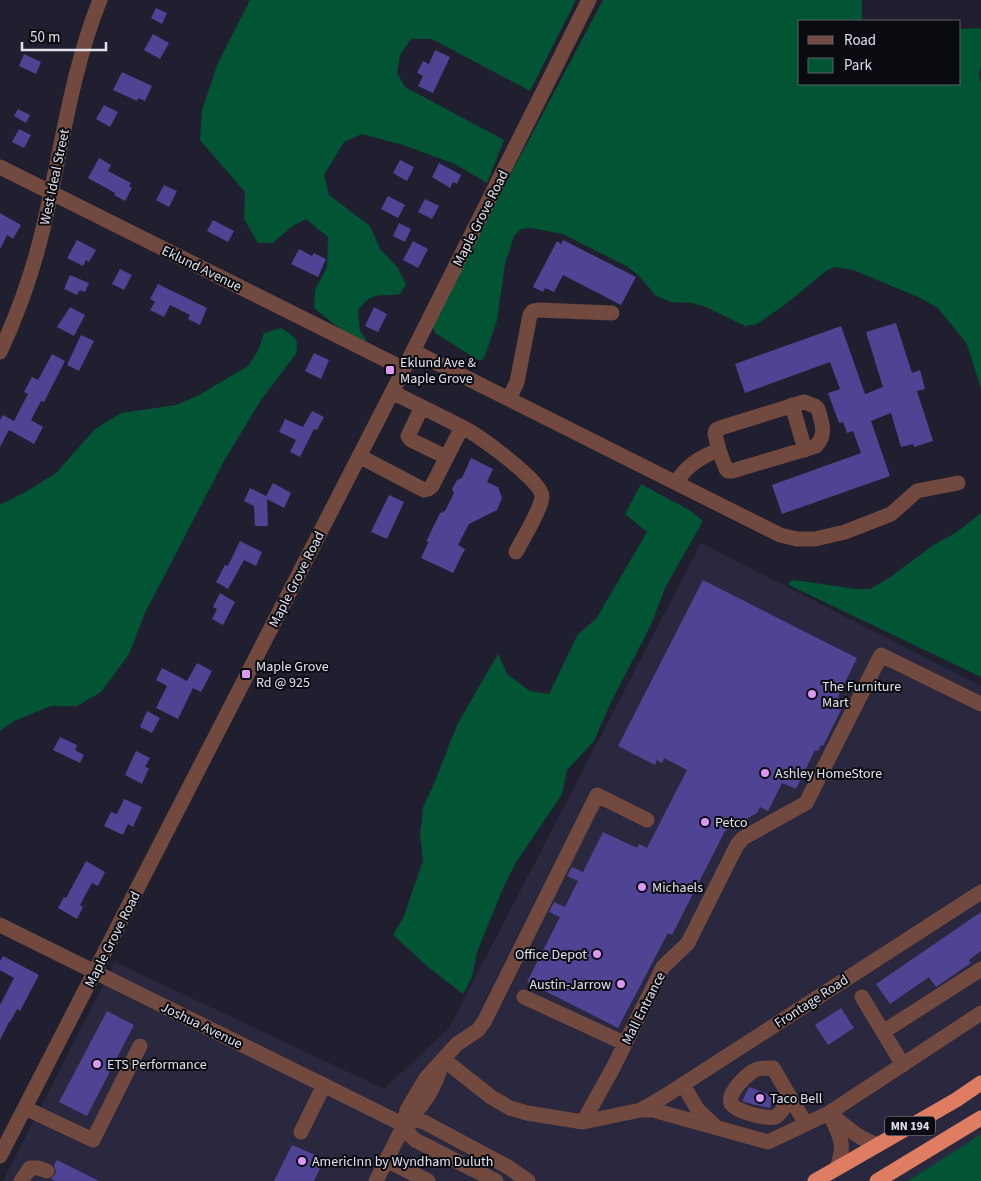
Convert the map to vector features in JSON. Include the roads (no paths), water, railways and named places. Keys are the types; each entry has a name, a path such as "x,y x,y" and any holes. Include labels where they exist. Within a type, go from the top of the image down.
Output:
{"highway":[{"name":"MN 194","path":"815,1181 956,1100 981,1083"},
{"name":"MN 194","path":"877,1181 981,1118"}],"street":[{"name":"West Ideal Street","path":"0,352 21,302 34,264 85,40 100,0"},
{"name":"Maple Grove Road","path":"0,1156 404,369 589,0"},
{"name":"Eklund Avenue","path":"0,167 404,369"},
{"path":"508,399 518,382 530,316 533,311 612,313"},
{"path":"413,351 780,534 796,539 815,538 845,532 891,514 917,491 958,483"},
{"path":"392,392 477,434 540,487 542,498 540,504 516,552"},
{"path":"804,402 818,409 824,433 816,446 805,450 728,471 719,450 715,434 716,430 804,402"},
{"path":"792,405 805,450"},
{"path":"422,407 408,436 411,440 446,457"},
{"path":"359,456 424,490 428,489 432,486 462,427"},
{"path":"676,482 690,464 701,457 719,450"},
{"name":"Mall Entrance","path":"583,1122 663,967 688,942 738,845 743,838 806,803 881,655 981,704"},
{"path":"376,1181 404,1125 407,1110 426,1078 457,1044 478,1030 484,1022 598,795 647,820"},
{"name":"Frontage Road","path":"641,1110 683,1085 981,892"},
{"name":"Joshua Avenue","path":"0,925 404,1125 410,1136 418,1142 496,1181"},
{"path":"883,1032 981,970"},
{"path":"524,997 624,1043"},
{"path":"862,997 903,1065"},
{"name":"Frontage Road","path":"443,1060 482,1090 510,1108 527,1113 583,1122 641,1110 658,1111 768,1142 829,1113 981,1013"},
{"path":"25,1108 93,1140 140,1046"},
{"path":"790,1097 777,1116 766,1119 734,1108 730,1103 730,1097 746,1076 756,1069 773,1068 806,1124"},
{"path":"301,1132 324,1085"},
{"path":"683,1085 698,1110 717,1127"},
{"path":"829,1113 856,1136 878,1145"},
{"path":"829,1113 842,1142 842,1152 837,1168"},
{"name":"Joshua Avenue","path":"404,1125 416,1120 424,1122 508,1167 528,1181"},
{"path":"386,1160 399,1174 428,1181"},
{"path":"21,1181 30,1168 47,1171"}],"place":[{"name":"Eklund Ave & Maple Grove","path":"390,370"},
{"name":"Maple Grove Rd @ 925","path":"246,674"},
{"name":"The Furniture Mart","path":"812,694"},
{"name":"Ashley HomeStore","path":"765,773"},
{"name":"Petco","path":"705,822"},
{"name":"Michaels","path":"642,887"},
{"name":"Office Depot","path":"597,954"},
{"name":"Austin-Jarrow","path":"621,984"},
{"name":"ETS Performance","path":"97,1064"},
{"name":"Taco Bell","path":"760,1098"},
{"name":"AmericInn by Wyndham Duluth","path":"302,1161"}]}
